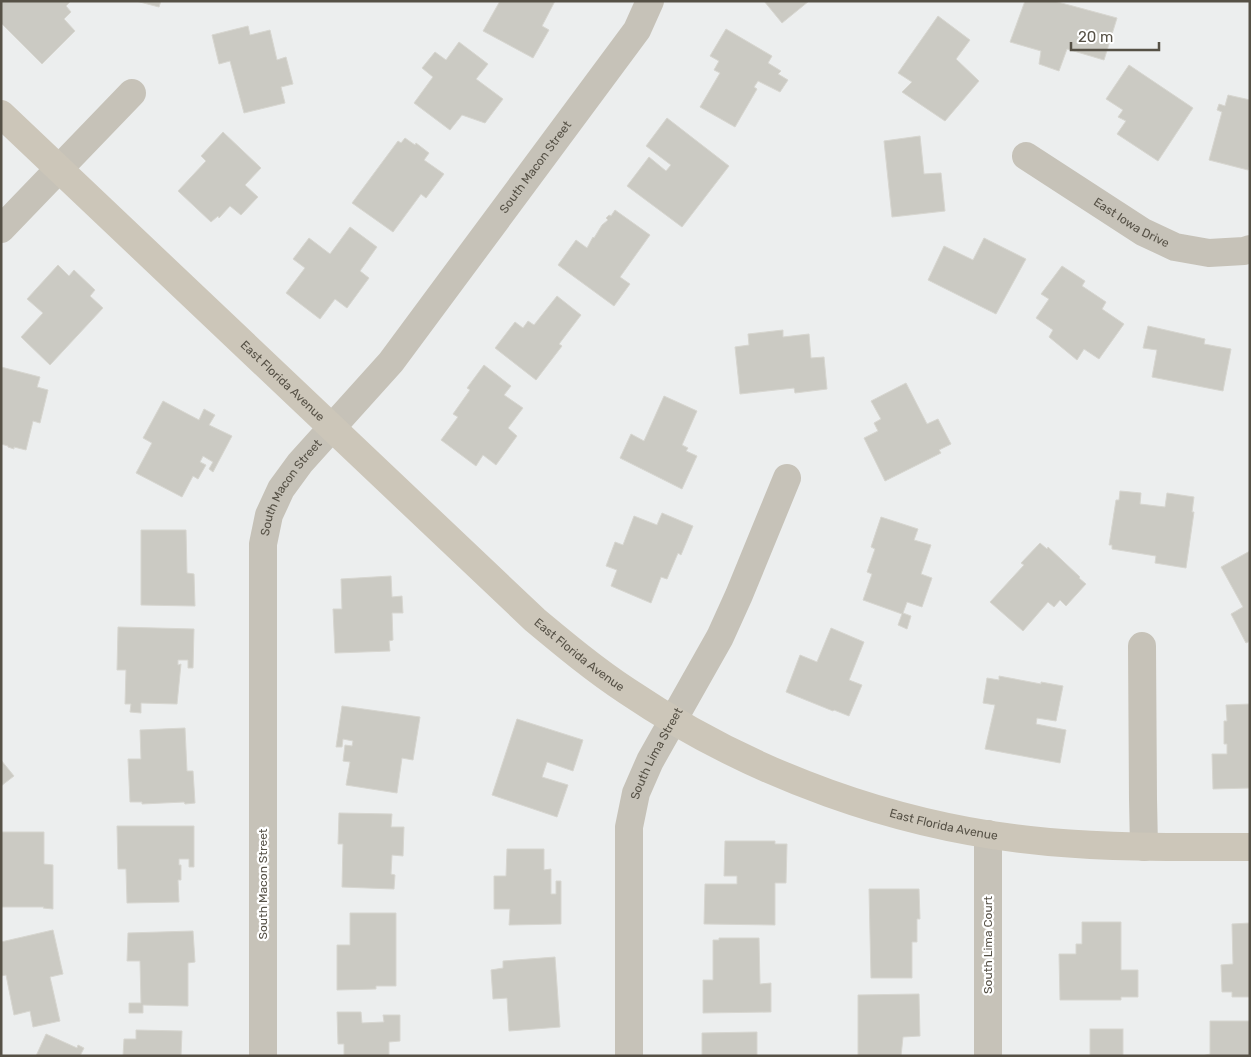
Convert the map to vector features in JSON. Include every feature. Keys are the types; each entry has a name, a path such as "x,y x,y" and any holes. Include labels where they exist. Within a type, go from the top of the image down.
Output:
{"street":[{"name":"South Macon Street","path":"263,1056 263,544 269,515 280,489 300,463 390,362 637,30 650,1"},
{"path":"1,229 132,93"},
{"name":"East Florida Avenue","path":"1,114 536,620 627,692 673,720 711,742 800,782 893,813 988,834 1047,842 1144,847 1250,847"},
{"name":"East Iowa Drive","path":"1026,156 1143,232 1175,247 1209,253 1244,251 1250,248"},
{"name":"South Lima Street","path":"629,1056 629,827 636,793 650,761 720,637 787,478"},
{"path":"1142,646 1142,799 1144,847"},
{"name":"South Lima Court","path":"988,834 988,1056"}],"building":[{"path":"1,1 71,1 66,6 71,12 64,19 75,31 42,64 1,23"},
{"path":"136,1 161,1 159,7"},
{"path":"500,1 555,1 542,26 549,30 533,58 483,31"},
{"path":"764,1 809,1 782,23"},
{"path":"1025,1 1054,1 1117,18 1104,60 1067,49 1059,71 1039,64 1041,51 1010,42"},
{"path":"938,16 970,40 956,59 979,81 945,121 902,92 912,82 898,73"},
{"path":"248,26 250,35 270,30 277,60 286,57 293,84 281,87 285,103 244,113 230,61 219,64 212,35"},
{"path":"726,29 772,56 768,63 781,71 778,74 788,80 780,92 758,81 754,87 757,89 735,127 700,107 720,73 714,70 719,61 710,56"},
{"path":"459,42 488,64 476,79 503,99 485,123 462,115 450,130 414,103 433,77 422,68 435,52 446,60"},
{"path":"1129,65 1193,108 1158,161 1117,134 1126,121 1118,117 1123,110 1106,99"},
{"path":"1228,95 1250,100 1250,164 1248,170 1209,160 1222,112 1217,110 1219,104 1225,106"},
{"path":"667,118 729,166 682,227 627,186 649,157 666,171 671,165 646,146"},
{"path":"223,132 261,168 245,185 258,197 241,215 230,206 219,218 218,216 211,222 178,191 206,161 201,156"},
{"path":"920,136 924,174 941,173 945,211 892,217 884,141"},
{"path":"405,138 415,145 416,143 429,153 424,160 444,174 426,198 421,194 393,232 352,203 398,141 401,143"},
{"path":"615,210 650,235 620,277 630,284 614,306 558,265 576,240 587,248 602,225 608,220 606,218 609,215 611,216"},
{"path":"350,227 377,247 360,271 369,278 347,308 335,299 320,319 286,293 305,268 293,259 309,238 330,254"},
{"path":"984,238 1026,259 996,314 928,280 944,246 973,260"},
{"path":"58,265 69,276 74,270 95,290 90,296 103,308 50,365 21,337 43,313 27,299"},
{"path":"1062,266 1085,281 1082,286 1106,302 1102,309 1124,324 1099,359 1084,349 1077,360 1049,337 1053,330 1036,318 1049,299 1041,294"},
{"path":"557,296 581,315 559,344 562,346 536,380 495,348 515,322 523,328 528,321 534,325"},
{"path":"1148,326 1205,339 1204,344 1231,349 1223,391 1152,377 1157,350 1143,348"},
{"path":"783,330 783,337 809,334 811,358 824,357 827,389 795,393 794,388 740,394 735,347 749,345 748,334"},
{"path":"484,365 511,386 504,395 523,408 508,428 517,436 496,465 483,455 476,466 441,440 458,417 453,414 470,390 467,388"},
{"path":"1,367 40,377 37,387 48,390 40,423 33,421 26,450 14,447 14,449 1,444"},
{"path":"906,383 927,424 938,419 951,444 939,450 941,453 885,481 864,438 878,431 874,423 881,419 871,401"},
{"path":"664,396 697,411 682,445 688,448 686,451 697,456 682,489 620,458 631,434 644,441"},
{"path":"163,401 199,420 204,409 215,415 209,425 232,436 213,472 209,469 213,462 203,456 200,462 206,465 198,479 193,476 182,497 136,473 152,443 143,438"},
{"path":"1120,491 1141,493 1140,504 1165,507 1167,493 1194,497 1192,512 1194,512 1186,568 1155,563 1156,556 1112,549 1112,545 1109,545 1116,500 1119,500"},
{"path":"662,513 693,526 681,555 678,553 667,579 661,577 651,603 611,586 617,570 606,566 615,542 623,545 634,516 657,525"},
{"path":"881,517 918,529 914,540 931,545 921,574 932,578 922,607 907,602 903,613 911,616 907,629 898,625 902,614 863,600 872,574 867,572 875,549 871,547"},
{"path":"141,530 186,530 187,573 194,574 195,606 141,605"},
{"path":"1040,543 1047,549 1048,547 1086,584 1066,606 1060,600 1054,607 1048,602 1023,631 990,602 1024,565 1021,563"},
{"path":"1250,551 1250,641 1246,643 1231,614 1243,607 1221,567"},
{"path":"391,576 392,597 402,596 403,613 392,613 393,640 389,641 390,651 335,653 333,609 342,609 341,579"},
{"path":"118,627 194,629 193,668 188,668 188,660 178,660 178,665 181,664 177,704 141,703 141,713 130,712 131,704 125,704 126,670 117,670"},
{"path":"831,628 864,642 849,680 862,685 849,716 786,692 800,655 817,662"},
{"path":"999,676 1063,686 1056,721 1037,718 1036,724 1066,730 1060,763 985,749 995,705 983,703 987,678 999,680"},
{"path":"1250,704 1250,788 1213,789 1212,754 1227,754 1227,744 1224,744 1224,721 1227,721 1226,705"},
{"path":"342,706 420,717 413,760 402,758 397,793 346,785 350,762 343,761 345,745 352,746 353,741 343,739 342,747 336,747"},
{"path":"517,719 583,740 573,771 547,762 542,777 568,785 557,817 492,795"},
{"path":"185,728 187,771 193,771 195,803 142,804 142,802 130,802 128,759 141,759 140,730"},
{"path":"1,760 14,776 1,786"},
{"path":"339,813 392,814 391,827 404,827 403,856 392,855 391,874 395,875 394,889 342,887 343,844 338,844"},
{"path":"117,826 194,826 194,867 189,867 189,859 179,859 181,880 178,880 179,902 127,903 126,869 118,869"},
{"path":"1,832 44,832 44,864 53,865 53,909 44,907 1,907"},
{"path":"725,841 775,841 775,844 787,844 786,883 775,883 775,925 704,924 705,884 737,884 737,876 724,876"},
{"path":"507,849 544,849 544,870 551,869 551,894 556,894 556,881 561,881 561,924 509,925 510,909 494,909 494,876 506,876"},
{"path":"869,889 919,889 920,919 917,919 917,942 912,942 912,978 871,978"},
{"path":"350,913 396,913 396,986 376,986 376,989 337,990 337,945 350,945"},
{"path":"1082,922 1121,922 1121,970 1138,970 1138,997 1121,997 1121,1000 1060,1000 1059,954 1076,954 1076,944 1082,944"},
{"path":"1250,923 1250,997 1232,997 1232,992 1222,992 1221,965 1233,964 1232,924"},
{"path":"53,930 63,974 50,977 60,1021 33,1027 30,1011 14,1015 6,975 1,976 1,942"},
{"path":"193,931 195,962 188,963 188,1006 143,1005 143,1013 129,1013 129,1003 141,1003 140,961 127,961 128,933"},
{"path":"719,938 759,938 760,984 771,983 771,1012 703,1013 703,980 713,980 713,940 719,940"},
{"path":"555,957 560,1027 509,1031 507,998 493,999 491,970 503,968 503,961"},
{"path":"919,994 920,1036 903,1037 901,1056 858,1056 858,995"},
{"path":"337,1012 361,1012 362,1023 384,1022 383,1015 400,1015 400,1041 389,1042 389,1056 344,1056 344,1044 338,1044"},
{"path":"1210,1021 1250,1021 1250,1056 1202,1056 1210,1054"},
{"path":"1090,1029 1123,1029 1123,1056 1090,1056"},
{"path":"136,1030 182,1031 181,1056 123,1056 124,1039 136,1039"},
{"path":"757,1032 757,1056 702,1056 702,1033"},
{"path":"46,1034 77,1048 78,1045 84,1048 80,1056 36,1056"}]}
